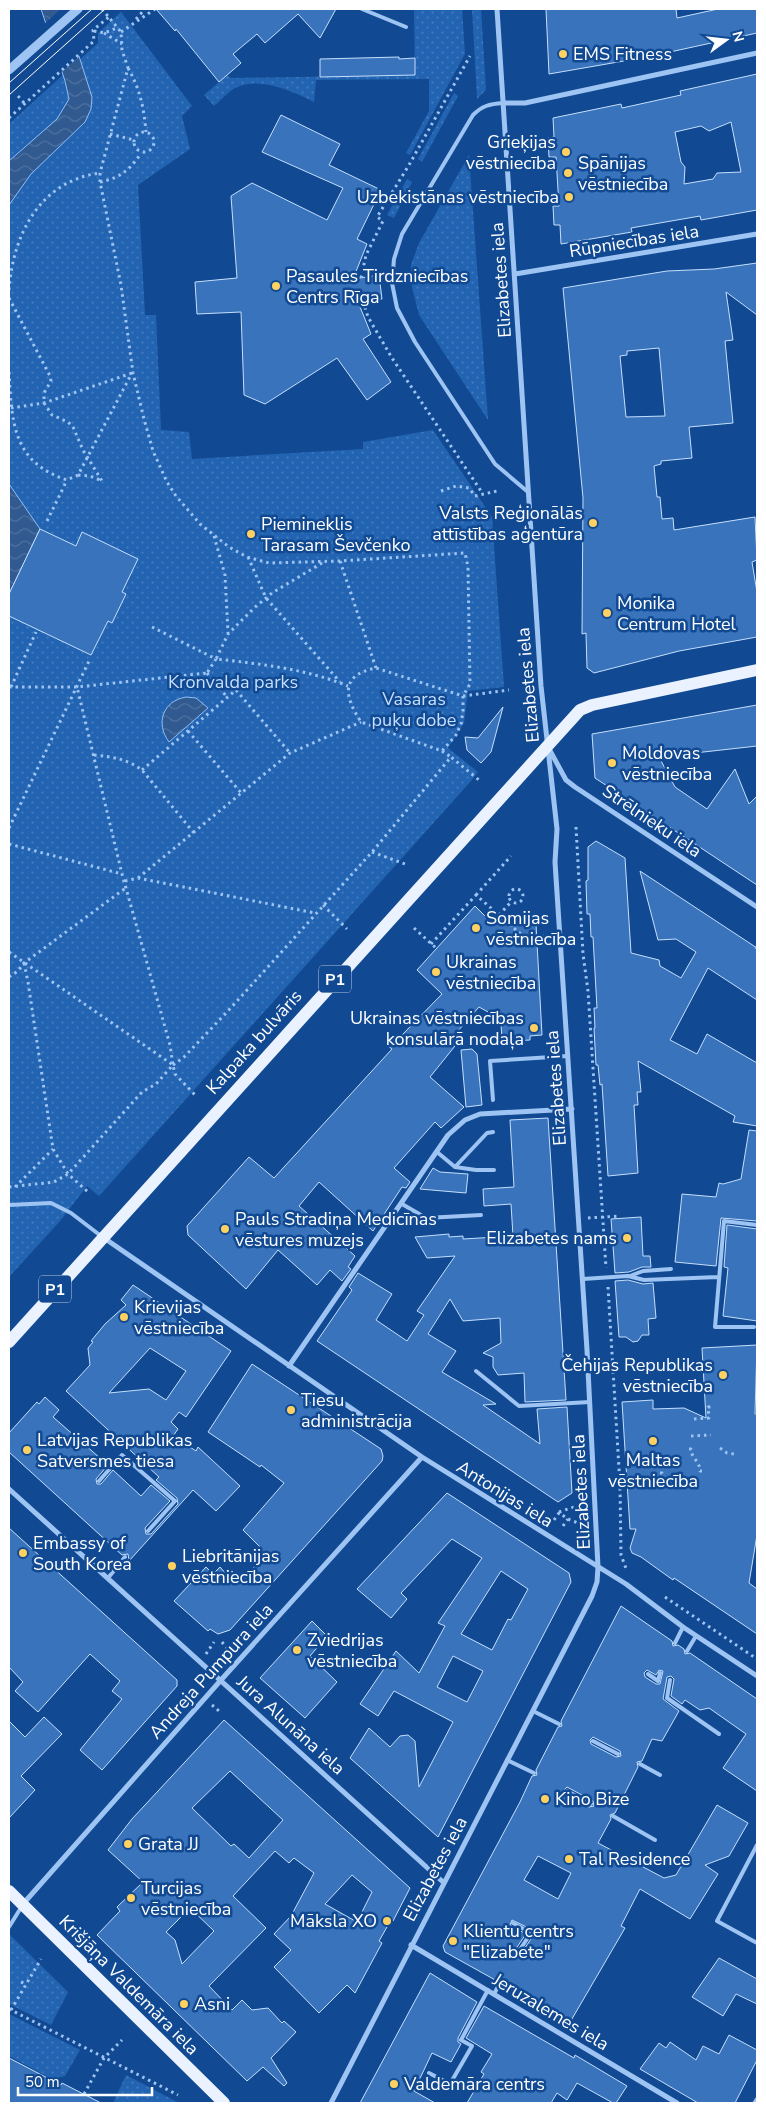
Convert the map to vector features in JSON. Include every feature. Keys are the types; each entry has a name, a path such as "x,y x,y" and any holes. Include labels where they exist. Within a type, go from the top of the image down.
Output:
{"main road":[{"name":"P1","path":"547,744 580,710 592,705 757,670"},
{"name":"Kalpaka bulvāris","path":"9,1342 547,744"},
{"name":"Krišjāņa Valdemāra iela","path":"9,1892 224,2103"}],"street":[{"path":"9,70 78,9"},
{"name":"Elizabetes iela","path":"331,2103 443,1882 592,1596 597,1582 598,1567 590,1402 555,862 557,829 547,744 528,492 497,9"},
{"path":"503,103 525,103 757,53"},
{"name":"Rūpniecības iela","path":"515,274 757,234"},
{"name":"Strēlnieku iela","path":"547,744 566,780 575,787 757,907"},
{"path":"289,1366 436,1152 448,1136 465,1120 480,1114 572,1109"},
{"name":"Antonijas iela","path":"102,1237 422,1457 626,1584 696,1636 757,1676"},
{"name":"Andreja Pumpura iela","path":"23,1905 221,1680 422,1457"},
{"name":"Jura Alunāna iela","path":"9,1489 443,1882"},
{"name":"Jeruzalemes iela","path":"411,1945 677,2103"}],"lane":[{"path":"362,9 406,27"},
{"path":"503,103 490,104 480,108 473,115 402,234 394,259 392,283 397,308 426,358 495,464 528,492"},
{"path":"493,1100 490,1061 568,1056"},
{"path":"455,1167 487,1133 493,1132"},
{"path":"436,1152 455,1167 494,1170"},
{"path":"9,1205 51,1203 71,1213 102,1237"},
{"path":"402,1204 426,1218 481,1215"},
{"path":"754,1327 715,1327 724,1221 757,1225"},
{"path":"582,1280 628,1276 643,1271 670,1268"},
{"path":"628,1276 644,1280 718,1277"},
{"path":"476,1372 519,1406 590,1402"},
{"path":"99,1481 122,1455 175,1501 148,1531"},
{"path":"108,1578 125,1557"},
{"path":"675,1643 684,1627"},
{"path":"687,1651 696,1636"},
{"path":"648,1674 658,1681 660,1673"},
{"path":"670,1680 667,1698 719,1734"},
{"path":"533,1711 559,1724"},
{"path":"593,1741 618,1754"},
{"path":"508,1760 534,1773"},
{"path":"640,1764 660,1775"},
{"path":"567,1791 592,1804"},
{"path":"613,1816 655,1840"},
{"path":"757,1845 717,1921 757,1943"},
{"path":"9,1927 23,1905"},
{"path":"513,1923 531,1933 519,1951"},
{"path":"494,1994 500,1983"},
{"path":"429,2074 450,2084 472,2046 461,2040 488,1990"}],"path":[{"path":"102,9 121,32 128,68 138,86 144,109 146,132 153,137 154,145 150,152 141,153 135,148 134,140 139,134 146,132"},
{"path":"121,32 146,9"},
{"path":"136,20 148,15 155,9"},
{"path":"93,30 109,17"},
{"path":"104,33 117,28"},
{"path":"93,30 104,33 122,44"},
{"path":"9,118 53,76 94,41 93,30"},
{"path":"361,278 366,256 383,221 377,217 409,165 470,56"},
{"path":"128,68 100,173 100,182 121,285 133,373 153,451 167,482 185,507 214,536 247,557 269,563 322,562 466,553 468,567 470,684 463,696 461,724 456,735 442,750"},
{"path":"18,96 25,104"},
{"path":"110,134 134,140"},
{"path":"100,182 115,179 126,173 141,153"},
{"path":"9,290 17,248 27,224 35,211 57,188 71,180 100,173"},
{"path":"9,298 50,376 51,381 44,393 44,403 52,415 68,422 74,427 102,481 90,476 78,475 67,480 47,521"},
{"path":"363,301 368,317 392,358 483,494"},
{"path":"9,372 12,408 19,442 26,454 37,465 67,480"},
{"path":"12,408 44,403 133,373"},
{"path":"78,475 133,373"},
{"path":"440,491 456,486 469,488 475,496 497,491"},
{"path":"214,536 225,575 228,634"},
{"path":"247,557 266,598 340,682"},
{"path":"340,561 376,668"},
{"path":"208,673 228,634 266,598 322,562"},
{"path":"152,627 216,659 280,667 322,676 348,686"},
{"path":"36,632 10,687 77,687 208,673"},
{"path":"9,828 90,659"},
{"path":"361,722 349,699 348,686 353,677 364,670 376,668 463,696 510,690"},
{"path":"208,673 227,697"},
{"path":"77,687 122,874 170,1045 175,1074 196,1096"},
{"path":"142,770 236,690 290,753"},
{"path":"138,878 194,834 290,753 361,722 442,750 480,780"},
{"path":"188,731 242,794"},
{"path":"94,755 119,758 132,763 142,770 194,834"},
{"path":"9,1187 54,1182 68,1174 142,1092 156,1084 228,1011 372,852 451,757"},
{"path":"576,828 583,954 588,991 618,1441 620,1555 626,1571 631,1574"},
{"path":"9,844 122,874"},
{"path":"372,852 405,864"},
{"path":"431,944 512,856"},
{"path":"125,881 138,878 315,913"},
{"path":"9,977 127,887"},
{"path":"514,890 521,891 524,897 522,901 518,904 511,902 510,893 514,890"},
{"path":"476,895 523,936 544,936"},
{"path":"499,915 511,902"},
{"path":"323,905 347,929"},
{"path":"414,928 436,948"},
{"path":"9,952 173,1065"},
{"path":"24,964 53,1149 68,1174 88,1192"},
{"path":"15,1187 53,1149"},
{"path":"578,1218 620,1216"},
{"path":"694,1419 708,1418 708,1406 711,1406"},
{"path":"692,1436 711,1435"},
{"path":"618,1441 624,1441"},
{"path":"720,1448 727,1453 734,1454"},
{"path":"689,1449 700,1464 700,1471 702,1471"},
{"path":"660,1473 662,1473 663,1482"},
{"path":"554,1520 559,1513 583,1504"},
{"path":"559,1513 568,1519 584,1525"},
{"path":"563,1526 568,1519"},
{"path":"663,1596 757,1659"},
{"path":"41,1959 10,2010 178,2095"},
{"path":"21,1982 26,1984"},
{"path":"84,2094 104,2058 122,2040"}],"green space":[{"path":"414,9 462,9 465,54 410,155 406,153 429,111 429,79 316,80 314,102 296,93 265,84 245,85 235,88 214,106 204,95 227,75 231,78 415,75"},
{"path":"472,9 481,9 486,90 477,99"},
{"name":"Kronvalda parks","path":"121,12 192,106 182,116 190,149 138,185 145,315 156,315 161,430 189,432 192,459 363,449 363,442 433,430 492,517 504,687 468,691 464,723 448,748 478,772 471,781 99,1196 87,1186 60,1221 9,1277 9,124 98,43 98,33"},
{"path":"454,93 458,96 422,162 418,159"},
{"path":"469,155 488,420 419,315 412,287 411,265 419,243"},
{"path":"407,179 412,182 394,218 387,215"},
{"path":"9,1934 68,1992 51,2025 9,2004"},
{"path":"9,2014 80,2050 65,2076 52,2079 9,2056"},
{"path":"126,2075 179,2103 113,2103"}],"water":[{"path":"41,9 64,9 92,97 91,109 85,122 31,174 9,205 9,161 57,119 69,99 65,81"},
{"path":"9,484 40,529 9,594"},
{"path":"186,697 196,698 208,708 169,742 163,728 162,720 164,714 172,703"}],"pier":[{"path":"61,9 67,9 82,54 60,73 43,25"}],"building":[{"path":"156,9 336,9 320,38 298,14 265,43 257,34 233,54 241,63 219,82 176,29 175,31"},
{"path":"546,9 676,9 677,18 718,9 757,9 757,33 647,57 549,74"},
{"path":"399,57 399,59 415,58 415,75 320,77 320,59"},
{"path":"757,74 757,210 701,220 700,216 631,228 632,232 561,244 560,225 554,225 553,206 559,206 556,157 549,157 548,138 554,137 553,118 621,104 622,108 681,95 680,91","holes":["731,122 741,172 717,173 713,179 684,184 685,167 681,162 675,132 701,126 709,131"]},
{"name":"Pasaules Tirdzniecības Centrs Rīga","path":"281,115 340,144 329,165 381,190 357,239 367,244 353,279 379,275 382,299 358,302 371,334 363,339 391,382 367,400 337,358 265,404 244,395 241,312 197,314 195,282 237,278 231,196 252,183 327,220 343,188 262,152"},
{"path":"757,263 757,315 726,292 733,340 725,341 733,423 689,427 692,458 661,461 661,464 654,466 657,497 660,497 662,519 673,518 674,530 755,517 757,560 752,562 757,592 757,637 679,651 594,673 587,668 586,633 582,634 583,498 563,288 667,271 714,269","holes":["659,348 665,416 626,417 620,356 627,355 627,351"]},
{"path":"40,529 76,546 82,532 138,559 122,592 126,594 112,623 108,621 91,655 9,616 9,594"},
{"path":"757,705 757,746 659,757 675,787 707,809 735,769 749,804 757,796 757,885 595,778 592,734"},
{"path":"503,707 491,752 481,763 467,750 465,737 478,738"},
{"path":"596,841 625,858 631,953 659,960 660,966 681,978 696,952 676,939 658,940 640,871 757,948 757,1000 708,968 670,1040 697,1054 707,1034 757,1063 757,1126 733,1122 735,1116 638,1061 641,1092 637,1092 638,1105 634,1105 638,1173 608,1176 602,1084 600,1085 598,1065 596,1065 594,1008 597,1008 593,937 591,937 590,914 587,914 588,847"},
{"path":"475,906 485,916 491,910 509,926 536,924 542,1035 530,1036 530,1040 510,1041 509,1037 502,1038 500,1011 488,1012 479,1007 457,1032 459,1041 430,1077 464,1107 441,1128 435,1122 394,1168 410,1182 406,1188 402,1187 373,1231 319,1182 299,1206 355,1256 348,1267 351,1269 342,1281 330,1270 317,1285 278,1250 246,1289 188,1235 187,1226 249,1157 274,1178 392,1049 388,1046 399,1035 402,1035 442,994 417,970"},
{"path":"472,1049 477,1054 482,1105 466,1107 461,1050"},
{"path":"548,1118 566,1400 525,1402 524,1373 498,1375 493,1367 493,1357 483,1353 501,1343 500,1318 463,1321 450,1299 428,1334 456,1351 442,1372 496,1404 483,1405 540,1444 537,1409 567,1407 572,1493 558,1502 317,1341 352,1290 349,1287 358,1273 392,1294 376,1320 407,1341 424,1315 417,1311 455,1256 427,1258 415,1237 449,1234 449,1237 463,1236 463,1239 513,1236 511,1204 484,1206 483,1189 514,1187 510,1120"},
{"path":"749,1130 757,1131 757,1221 721,1218 716,1266 675,1262 682,1194 716,1197 719,1183 723,1184 741,1179"},
{"path":"433,1168 440,1172 468,1174 466,1193 420,1189"},
{"name":"Elizabetes nams","path":"641,1217 643,1256 650,1256 651,1267 615,1273 611,1219"},
{"path":"727,1225 757,1229 757,1321 723,1316 728,1268 724,1267"},
{"path":"628,1280 643,1284 653,1283 656,1318 648,1319 649,1335 642,1335 638,1341 633,1342 626,1337 619,1337 615,1281"},
{"path":"133,1285 231,1351 186,1417 179,1412 171,1422 178,1429 173,1436 196,1451 198,1447 240,1486 216,1511 193,1490 129,1561 128,1554 122,1555 9,1452 9,1433 37,1402 39,1404 45,1397 59,1410 53,1417 108,1465 96,1479 97,1484 101,1484 113,1470 141,1496 151,1485 170,1501 145,1528 146,1534 151,1534 178,1504 177,1498 156,1480 159,1477 66,1391 90,1365 88,1348 93,1342 91,1341 105,1324 126,1305 121,1300","holes":["150,1348 186,1371 166,1400 149,1389 109,1393"]},
{"path":"757,1345 755,1414 757,1414 757,1535 749,1583 757,1589 757,1634 674,1578 673,1580 641,1557 632,1553 630,1548 636,1529 630,1529 622,1402 653,1400 653,1409 684,1408 706,1418 702,1348"},
{"path":"252,1364 381,1449 383,1456 382,1461 230,1630 218,1634 210,1629 208,1631 174,1601 206,1567 213,1574 220,1567 227,1575 232,1571 241,1580 262,1559 255,1554 261,1548 243,1530 284,1483 261,1465 260,1467 208,1432"},
{"path":"447,1493 569,1573 571,1582 438,1837 350,1758 369,1728 390,1747 400,1736 408,1735 415,1741 419,1787 453,1722 394,1691 378,1716 360,1704 396,1651 419,1673 445,1626 438,1623 482,1558 452,1539 401,1593 407,1599 391,1618 357,1589","holes":["501,1571 528,1589 511,1620 508,1619 492,1650 461,1634","453,1656 483,1671 467,1702 437,1687"]},
{"path":"9,1528 177,1680 177,1686 102,1770 80,1750 122,1699 112,1691 120,1681 90,1654 38,1712 15,1691 23,1682 9,1667"},
{"path":"621,1606 672,1641 673,1646 678,1645 684,1649 685,1654 690,1653 757,1699 757,1791 723,1768 746,1734 709,1708 700,1710 685,1700 682,1704 671,1696 674,1679 671,1676 667,1677 663,1699 679,1711 662,1741 652,1739 642,1761 637,1762 638,1767 615,1813 610,1815 611,1819 598,1843 664,1878 676,1875 717,1805 748,1823 729,1856 705,1865 718,1874 690,1919 640,1889 621,1926 625,1928 569,2024 503,1985 502,1980 497,1981 445,1952 443,1946 532,1776 537,1775 536,1770 558,1727 562,1726 561,1721","holes":["647,1670 656,1675 659,1670 663,1671 660,1684 656,1684 645,1677 644,1673","593,1737 620,1751 621,1756 616,1757 591,1744 590,1740","567,1787 593,1801 594,1806 589,1807 565,1794 564,1790","538,1856 571,1873 558,1899 524,1880","512,1920 533,1930 535,1933 520,1955 517,1954 515,1950 526,1934 510,1925"]},
{"path":"312,1621 327,1636 310,1656 337,1682 305,1718 260,1678"},
{"path":"44,1717 62,1734 21,1776 35,1790 9,1818 9,1721 25,1737"},
{"path":"224,1720 410,1888 393,1921 391,1920 379,1941 382,1943 355,1993 347,1985 319,2013 274,1967 291,1950 274,1934 291,1916 314,1873 294,1858 289,1863 275,1851 233,1896 266,1928 209,1986 232,2010 242,2000 252,2010 268,2008 282,2023 284,2021 296,2032 271,2058 287,2083 284,2086 263,2067 247,2081 97,1935 120,1911 117,1907 143,1882 108,1850 132,1819","holes":["230,1771 283,1820 249,1858 234,1844 231,1846 192,1808","352,1875 372,1892 357,1922 325,1904","190,1908 214,1931 182,1964 175,1940 166,1932"]},
{"path":"719,1958 757,1979 757,2004 736,1994 723,2016 692,1997"},
{"path":"430,1973 477,2002 458,2038 458,2042 461,2044 451,2062 432,2053 414,2091 435,2103 360,2103"},
{"path":"484,2006 574,2058 575,2055 627,2086 616,2103 577,2083 567,2100 557,2093 551,2103 467,2103 484,2074 481,2072 492,2054 466,2038"},
{"path":"729,2035 757,2050 757,2060 735,2103 698,2103 640,2069 659,2043 666,2048 670,2042 696,2060 703,2046 719,2054"},
{"path":"9,2058 61,2085 62,2083 101,2103 9,2103"}],"tram line":[{"path":"9,83 92,9"},
{"path":"9,95 105,9"}],"place":[{"name":"EMS Fitness","path":"563,54"},
{"name":"Grieķijas vēstniecība","path":"566,152"},
{"name":"Spānijas vēstniecība","path":"568,173"},
{"name":"Uzbekistānas vēstniecība","path":"569,197"},
{"name":"Pasaules Tirdzniecības Centrs Rīga","path":"276,286"},
{"name":"Valsts Reģionālās attīstības aģentūra","path":"593,523"},
{"name":"Piemineklis Tarasam Ševčenko","path":"251,534"},
{"name":"Monika Centrum Hotel","path":"607,613"},
{"name":"Moldovas vēstniecība","path":"612,763"},
{"name":"Somijas vēstniecība","path":"476,928"},
{"name":"Ukrainas vēstniecība","path":"436,972"},
{"name":"Ukrainas vēstniecības konsulārā nodaļa","path":"534,1028"},
{"name":"Pauls Stradiņa Medicīnas vēstures muzejs","path":"225,1229"},
{"name":"Elizabetes nams","path":"627,1238"},
{"name":"Krievijas vēstniecība","path":"124,1317"},
{"name":"Čehijas Republikas vēstniecība","path":"723,1375"},
{"name":"Tiesu administrācija","path":"291,1410"},
{"name":"Maltas vēstniecība","path":"653,1441"},
{"name":"Latvijas Republikas Satversmes tiesa","path":"27,1450"},
{"name":"Embassy of South Korea","path":"23,1553"},
{"name":"Liebritānijas vēstniecība","path":"172,1566"},
{"name":"Zviedrijas vēstniecība","path":"297,1650"},
{"name":"Kino Bize","path":"545,1799"},
{"name":"Grata JJ","path":"128,1844"},
{"name":"Tal Residence","path":"569,1859"},
{"name":"Turcijas vēstniecība","path":"131,1898"},
{"name":"Māksla XO","path":"387,1921"},
{"name":"Klientu centrs \"Elizabete\"","path":"453,1941"},
{"name":"Asni","path":"184,2004"},
{"name":"Valdemāra centrs","path":"394,2084"}],"park label":[{"name":"Vasaras puķu dobe","path":"414,710"}]}
